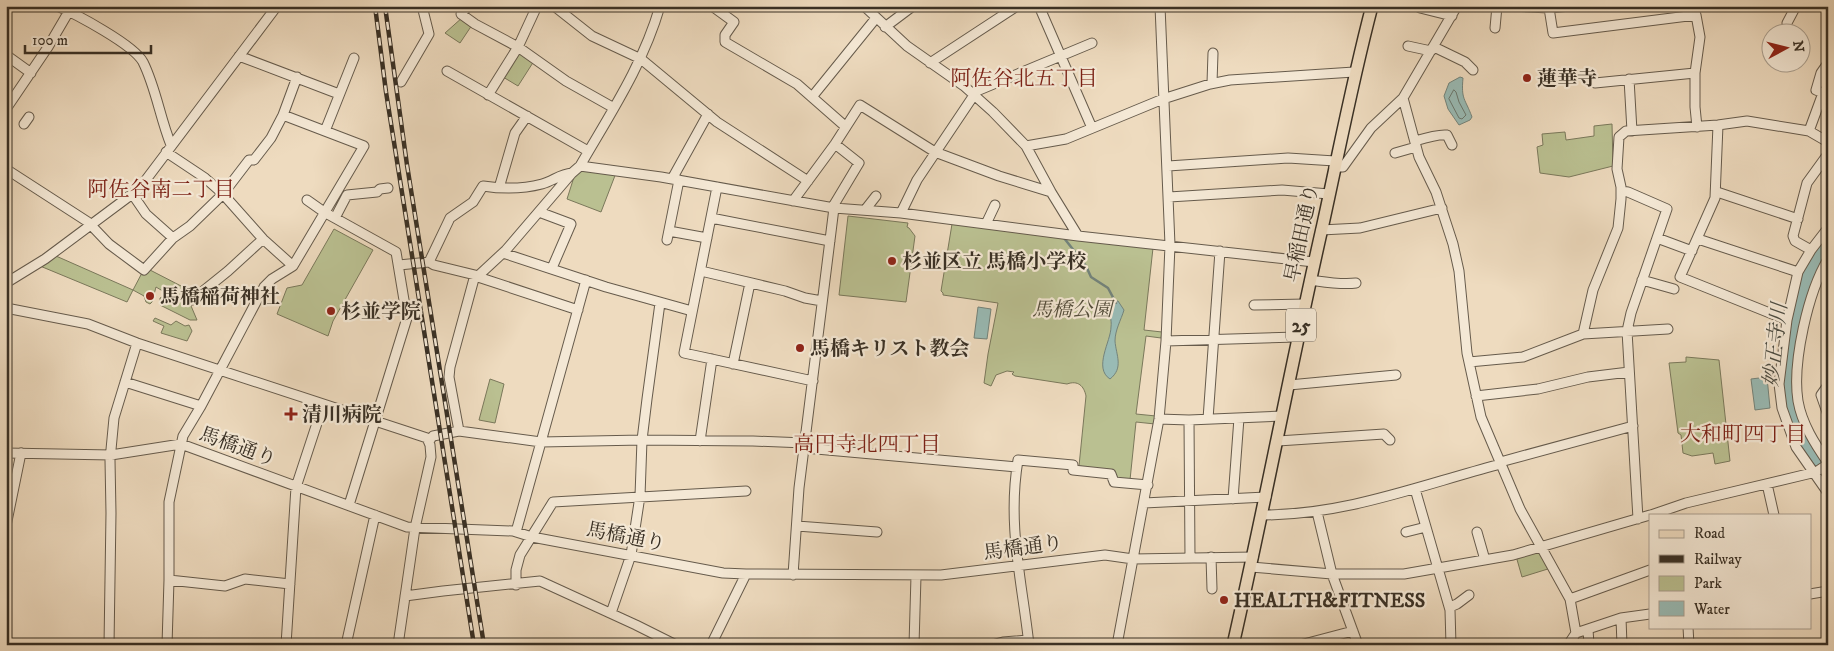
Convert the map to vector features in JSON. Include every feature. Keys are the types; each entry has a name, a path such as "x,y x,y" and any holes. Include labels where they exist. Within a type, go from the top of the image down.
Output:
{"main road":[{"name":"早稲田通り","path":"1233,645 1266,497 1354,72 1372,6"}],"street":[{"path":"57,6 70,9 124,43 142,59 150,78 168,149 223,194 263,239 292,266"},
{"path":"6,283 45,259 133,195 277,6"},
{"path":"401,82 429,34 422,6"},
{"path":"468,6 461,14 518,47 566,81 614,108"},
{"path":"488,95 518,47 537,6"},
{"path":"554,6 592,36 640,60 708,114 755,148 808,181"},
{"path":"459,431 449,377 450,367 476,275 503,253 580,166 640,60 653,30 660,6"},
{"path":"712,6 734,22 724,35 725,42 789,80 812,97 846,127"},
{"path":"864,6 885,27 973,94 1026,146 1050,192 1078,236"},
{"path":"885,27 913,6"},
{"path":"930,63 1017,6"},
{"path":"1039,6 1092,128"},
{"path":"1117,645 1159,419 1166,341 1170,245 1160,6"},
{"path":"1168,166 1288,158 1335,164 1343,167 1371,128 1404,98 1457,6"},
{"path":"1495,28 1497,6"},
{"path":"1512,6 1549,8 1570,6"},
{"path":"1788,22 1796,6"},
{"path":"1417,7 1452,16"},
{"path":"1549,8 1553,33 1696,15 1700,37 1695,73 1697,127"},
{"path":"6,109 48,47 70,9"},
{"path":"812,97 876,18"},
{"path":"901,213 917,180 973,94 1092,43"},
{"path":"1408,46 1432,49 1465,62 1473,70"},
{"path":"1212,84 1213,52"},
{"path":"6,55 31,73"},
{"path":"239,56 339,94"},
{"path":"325,131 354,58"},
{"path":"1809,131 1823,93 1816,90 1827,59"},
{"path":"447,71 588,151"},
{"path":"1026,146 1066,139 1163,99 1212,84 1230,80 1354,72"},
{"path":"1595,83 1695,73"},
{"path":"6,169 91,226 109,244 144,270 173,238 190,226 223,194 248,160 254,160 271,138 283,115 297,78"},
{"path":"1629,79 1632,131"},
{"path":"1404,98 1416,144 1442,208 1459,271 1469,362 1476,396 1488,436 1520,509 1570,599 1576,633"},
{"path":"793,201 835,144 860,105 936,152 998,176 1050,192"},
{"path":"707,238 668,235 676,180 708,114"},
{"path":"167,645 169,502 183,436 264,287 272,279 292,266 364,146 283,115"},
{"path":"499,188 515,133 528,116"},
{"path":"1583,334 1593,290 1618,228 1621,192 1617,169 1619,137 1626,132 1632,131 1697,127 1746,121 1809,131 1828,142"},
{"path":"1718,125 1717,192 1680,277 1787,320"},
{"path":"1395,153 1431,136 1437,137 1444,134 1448,135 1452,146"},
{"path":"793,575 805,446 833,208 859,162 835,144"},
{"path":"1811,250 1795,241 1793,236 1807,182 1828,154"},
{"path":"580,166 676,180 833,208 901,213 1078,236 1314,262"},
{"path":"429,262 450,218 473,202 483,186 512,188 543,184 558,176 572,173"},
{"path":"717,187 684,353 813,381"},
{"path":"335,218 347,195 377,192 380,189 388,188"},
{"path":"1169,198 1282,190 1328,194"},
{"path":"1621,192 1628,192 1667,209 1631,313 1627,331 1638,519"},
{"path":"1717,192 1798,218"},
{"path":"133,195 146,214 173,238"},
{"path":"864,210 876,196"},
{"path":"306,200 396,252 407,318 349,505"},
{"path":"986,224 995,205"},
{"path":"1321,230 1360,228 1442,208"},
{"path":"539,212 571,224 552,268"},
{"path":"710,218 830,242"},
{"path":"1826,491 1815,472 1796,447 1782,408 1779,384 1787,320 1801,270 1811,250 1828,228"},
{"path":"1657,238 1692,251"},
{"path":"1698,238 1801,270"},
{"path":"192,300 263,239"},
{"path":"1208,420 1220,252"},
{"path":"503,253 660,303 692,311"},
{"path":"1827,464 1802,417 1798,400 1797,377 1807,311 1828,260"},
{"path":"399,265 429,262 434,265 476,275 480,278 578,310"},
{"path":"701,271 822,301"},
{"path":"516,532 586,280"},
{"path":"1310,280 1338,282 1343,285 1356,283"},
{"path":"1642,280 1674,289"},
{"path":"733,364 750,283"},
{"path":"611,613 631,555 640,496 642,440 660,303"},
{"path":"1254,305 1305,304"},
{"path":"6,308 88,324 137,343 427,438 431,458 430,466 415,528 398,645"},
{"path":"1469,362 1524,357 1583,334 1668,329"},
{"path":"1166,341 1298,338"},
{"path":"110,645 111,455 114,418 137,343"},
{"path":"700,441 712,359"},
{"path":"1476,396 1538,388 1588,377 1629,372"},
{"path":"1289,385 1396,374"},
{"path":"124,382 201,406"},
{"path":"1828,385 1822,395 1828,415"},
{"path":"286,645 296,487 323,405"},
{"path":"1159,419 1208,420 1282,416"},
{"path":"1233,499 1239,418"},
{"path":"1190,420 1190,558"},
{"path":"1262,515 1294,515 1360,504 1633,426"},
{"path":"429,441 433,436 459,431 542,442 642,440 754,441 1017,467"},
{"path":"1278,440 1384,434 1390,440"},
{"name":"馬橋通り","path":"6,453 111,455 181,444 407,527 516,532 532,537 723,573 746,574 916,576 978,572 1105,554 1133,559 1211,558 1332,574 1404,574 1485,560 1541,547 1649,516"},
{"path":"6,526 21,453"},
{"path":"992,645 1003,642 1028,642 1013,510 1018,460 1073,465 1073,470 1111,474 1114,482 1148,485"},
{"name":"馬橋通り","path":"1665,512 1686,503 1815,472 1827,464"},
{"path":"1767,484 1774,514"},
{"path":"1415,489 1450,607 1451,645"},
{"path":"516,584 516,570 520,555 553,502 746,491"},
{"path":"1144,503 1266,497"},
{"path":"1317,512 1332,574 1358,645"},
{"path":"346,645 375,515"},
{"path":"797,526 877,532"},
{"path":"1406,532 1426,526"},
{"path":"1477,532 1485,560"},
{"path":"1211,558 1212,589"},
{"path":"1570,599 1649,570"},
{"path":"711,645 746,574"},
{"path":"914,645 916,576"},
{"path":"169,580 224,586 245,579 290,584"},
{"path":"405,596 540,582 611,613 676,645"},
{"path":"1812,594 1828,592"},
{"path":"1450,607 1469,595"},
{"path":"1568,645 1576,633 1621,618 1649,614"},
{"path":"1621,618 1622,645"},
{"path":"1688,628 1688,645"},
{"path":"1588,629 1589,645"},
{"path":"1300,645 1353,631"}],"green space":[{"path":"463,17 472,25 460,43 445,33"},
{"path":"519,51 534,61 518,86 503,77"},
{"path":"1612,124 1613,166 1569,177 1540,173 1537,147 1543,145 1542,134 1565,132 1566,140 1594,136 1594,126"},
{"path":"583,168 616,173 601,212 567,199 574,177"},
{"path":"848,216 908,223 907,227 915,236 906,302 839,295"},
{"name":"馬橋公園","path":"952,224 1153,248 1144,330 1162,332 1161,338 1146,336 1136,414 1156,416 1155,424 1136,422 1130,480 1118,479 1113,471 1079,466 1086,396 1084,389 1077,383 1067,384 1015,376 1012,374 1014,372 1007,371 996,375 991,386 984,383 998,303 943,295 941,291"},
{"path":"334,229 373,250 333,321 328,336 277,314 287,288 302,285"},
{"path":"56,256 133,290 127,302 40,266"},
{"path":"150,270 183,287 197,320 190,320 160,305 160,298 166,295 166,293 156,287 150,304 146,302 144,296 133,290 143,271"},
{"path":"155,318 171,325 176,321 185,326 189,325 192,331 187,341 161,333 164,326 153,321"},
{"path":"1686,357 1719,360 1730,461 1715,464 1713,453 1692,456 1683,453 1681,435 1678,433 1669,363 1686,362"},
{"path":"490,379 504,384 495,423 479,420"},
{"path":"1538,551 1551,568 1522,577 1516,556"}],"water":[{"path":"1460,77 1463,78 1463,95 1472,117 1470,120 1459,125 1448,109 1444,96 1449,83"},
{"path":"1828,232 1828,256 1817,274 1795,396 1828,467 1828,488 1795,440 1782,391 1794,295 1803,269"},
{"path":"1118,301 1124,310 1115,337 1118,366 1110,379 1105,374 1103,368 1104,354 1111,327 1108,304"},
{"path":"978,307 991,309 987,339 974,338"},
{"path":"1767,377 1770,408 1755,410 1751,379"}],"waterway":[{"path":"1064,238 1086,266 1091,277 1108,288 1116,303"}],"railway":[{"path":"375,6 386,92 474,645"},
{"path":"385,6 407,165 484,645"}],"place":[{"name":"蓮華寺","path":"1527,78"},
{"name":"杉並区立 馬橋小学校","path":"892,261"},
{"name":"馬橋稲荷神社","path":"150,296"},
{"name":"杉並学院","path":"331,311"},
{"name":"馬橋キリスト教会","path":"800,348"},
{"name":"清川病院","path":"291,414"},
{"name":"HEALTH&FITNESS","path":"1224,600"}],"district":[{"name":"阿佐谷北五丁目","path":"1024,78"},
{"name":"阿佐谷南二丁目","path":"161,189"},
{"name":"大和町四丁目","path":"1743,434"},
{"name":"高円寺北四丁目","path":"867,444"}],"water label":[{"name":"妙正寺川","path":"1775,345"}]}
